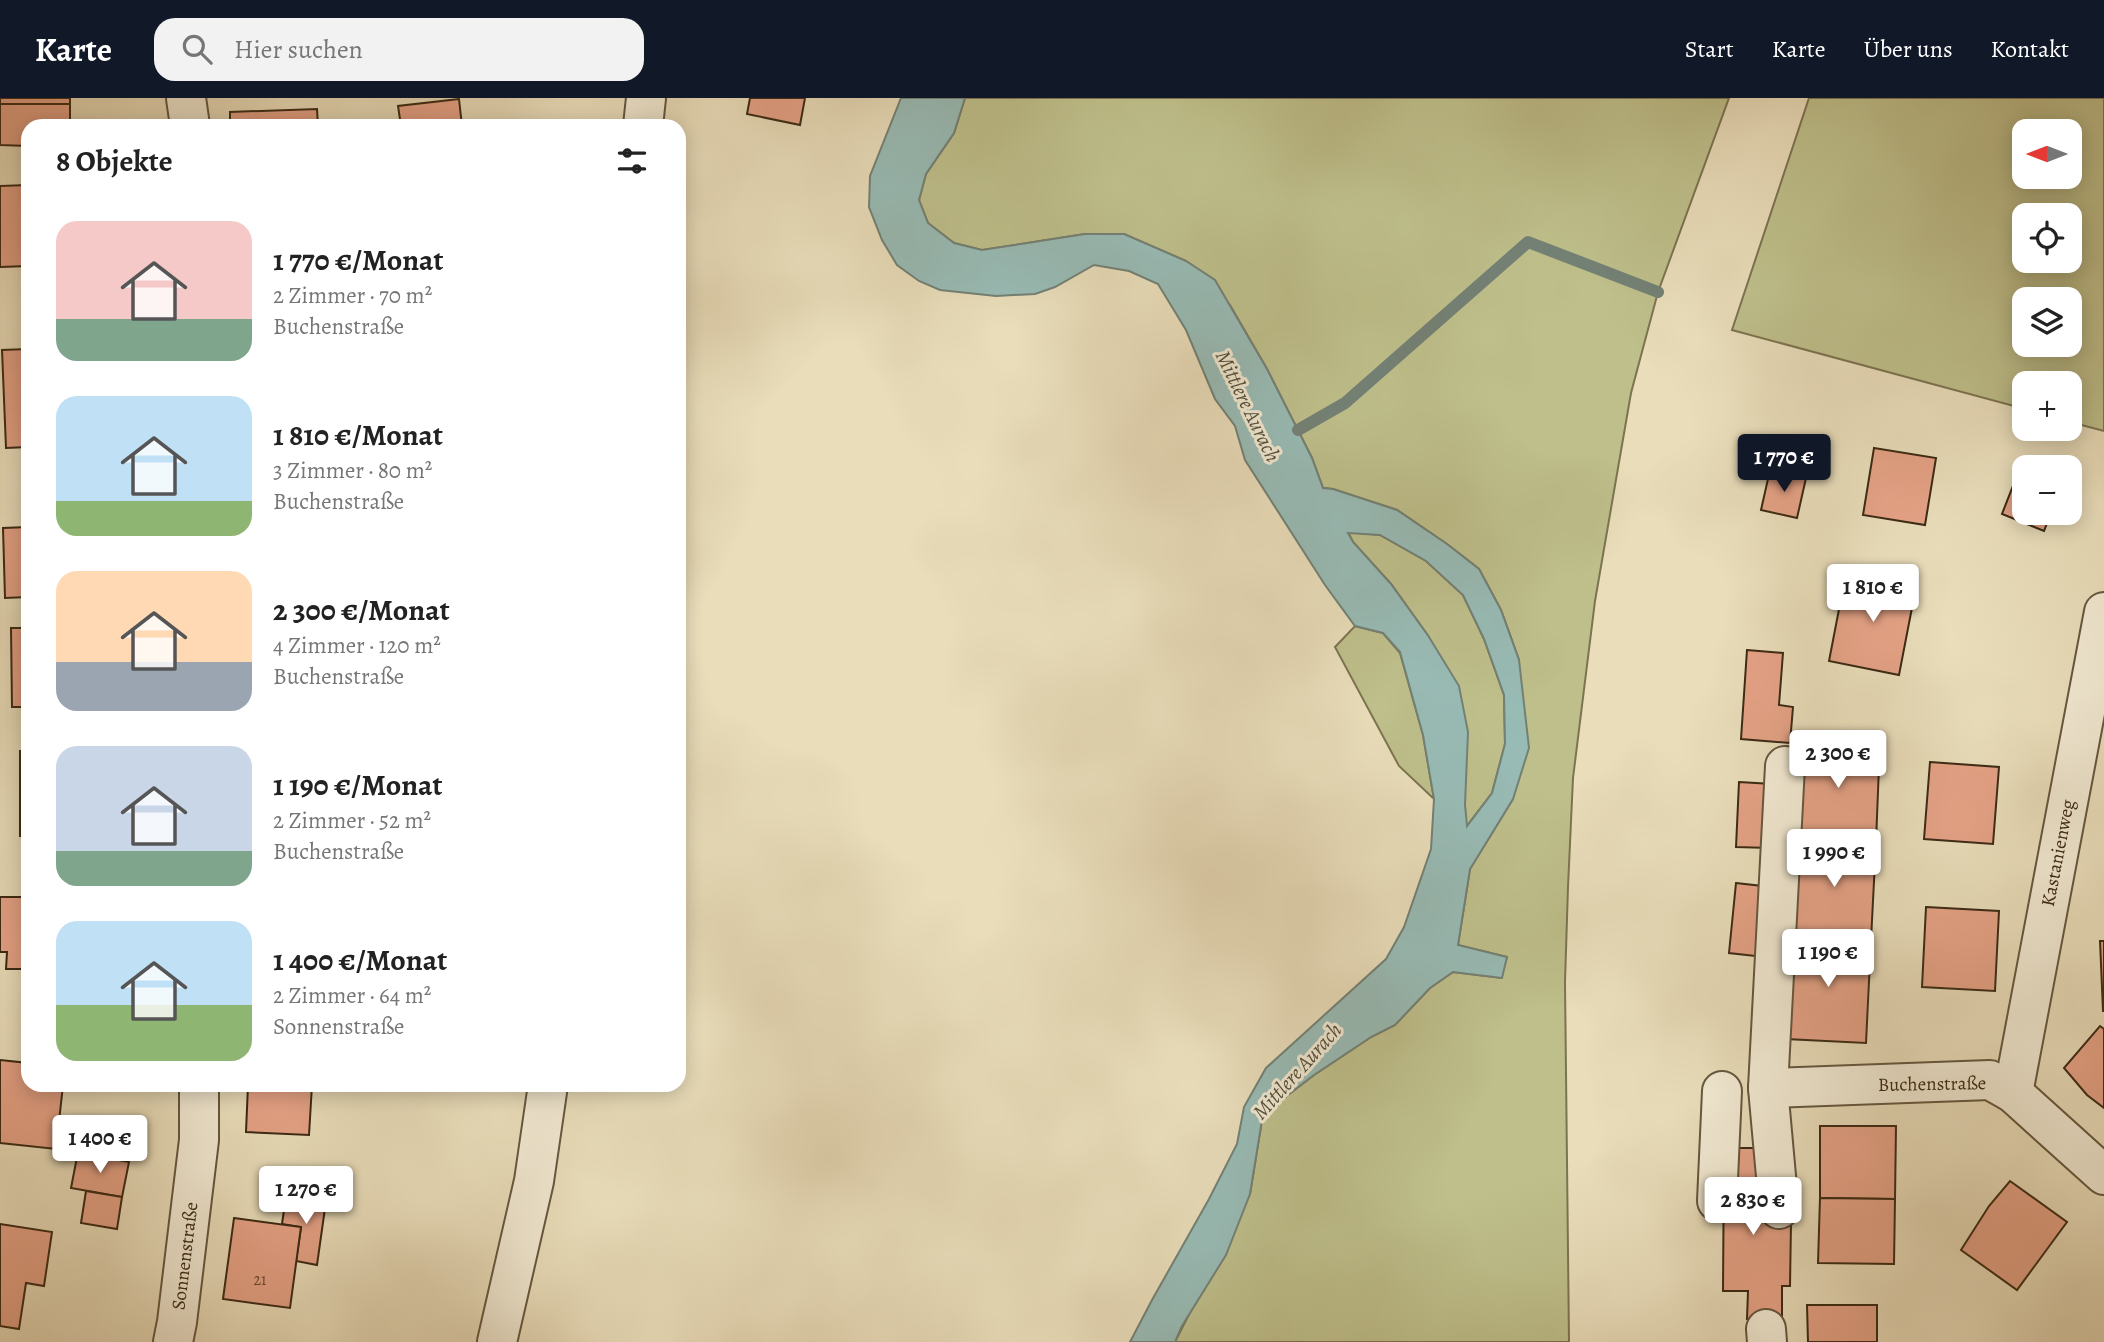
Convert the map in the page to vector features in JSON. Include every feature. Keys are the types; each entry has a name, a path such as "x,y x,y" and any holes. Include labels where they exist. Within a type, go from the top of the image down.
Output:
{"street":[{"path":"186,98 189,119"},
{"path":"644,119 646,98"},
{"name":"Kastanienweg","path":"2013,1093 2104,612"},
{"path":"1779,1209 1768,1088 1785,766"},
{"name":"Buchenstraße","path":"1768,1088 1990,1080 2013,1093 2104,1175"},
{"path":"1717,1201 1722,1091"},
{"name":"Sonnenstraße","path":"173,1342 199,1140 199,1092"},
{"path":"497,1342 534,1181 547,1092"}],"green space":[{"path":"965,98 1729,98 1658,292 1631,393 1595,601 1573,778 1568,887 1565,982 1569,1342 1175,1342 1250,1194 1263,1114 1314,1075 1371,1037 1395,1025 1430,988 1453,972 1501,978 1507,957 1458,945 1470,869 1513,799 1519,660 1501,610 1479,569 1397,510 1323,488 1312,458 1267,369 1230,305 1186,261 1124,234 1085,234 982,250 954,243 928,223 919,200 926,174 954,133"},
{"path":"1809,98 2104,98 2104,431 2082,425 2082,371 2012,371 2012,405 1732,330"},
{"path":"1348,532 1380,535 1426,561 1463,595 1484,639 1504,695 1505,744 1492,793 1466,827 1465,805 1429,637 1391,584 1353,542"},
{"path":"1355,626 1383,633 1400,653 1423,735 1434,799 1399,766 1335,647"}],"water":[{"name":"Mittlere Aurach","path":"901,98 965,98 954,133 926,174 919,200 928,223 954,243 982,250 1085,234 1124,234 1186,261 1215,280 1267,369 1312,458 1323,488 1397,510 1479,569 1501,610 1519,660 1529,748 1513,799 1470,869 1458,945 1507,957 1502,978 1453,972 1430,988 1395,1025 1371,1037 1314,1075 1263,1114 1250,1194 1226,1255 1175,1342 1130,1342 1237,1144 1244,1107 1266,1068 1386,959 1404,927 1431,849 1434,799 1423,735 1400,652 1383,633 1355,626 1325,585 1245,460 1235,426 1215,399 1186,330 1158,284 1129,271 1094,265 1055,287 1035,294 996,296 940,290 919,281 897,265 882,240 869,207 870,176","holes":["1348,533 1380,535 1426,561 1463,595 1484,639 1504,695 1505,744 1492,793 1467,826 1465,805 1468,732 1459,686 1429,637 1391,584"]}],"building":[{"path":"0,98 70,98 70,104 0,104"},
{"path":"750,98 805,98 800,125 747,114"},
{"path":"459,99 461,119 400,119 398,106"},
{"path":"0,104 70,104 70,119 21,119 21,146 0,145"},
{"path":"317,109 318,119 230,119 230,112"},
{"path":"21,185 21,266 0,267 0,186"},
{"path":"21,349 21,447 6,448 2,350"},
{"path":"1874,448 1936,458 1925,525 1863,515"},
{"path":"1770,470 1806,478 1797,518 1761,510"},
{"path":"2012,488 2012,518 2002,514"},
{"path":"2029,525 2046,525 2044,531"},
{"path":"21,527 21,597 5,598 3,528"},
{"path":"1846,573 1916,587 1899,675 1829,661"},
{"path":"11,628 21,628 21,707 12,707"},
{"path":"1747,650 1783,653 1779,705 1793,707 1790,743 1741,739"},
{"path":"1800,738 1880,741 1876,842 1796,838"},
{"path":"20,751 21,751 21,836"},
{"path":"1930,762 1999,767 1993,844 1924,839"},
{"path":"1739,782 1772,784 1770,848 1736,847"},
{"path":"1796,838 1876,842 1871,940 1791,936"},
{"path":"1736,883 1771,887 1764,957 1729,953"},
{"path":"0,897 21,897 21,969 6,969 7,952 0,952"},
{"path":"1926,907 1999,911 1995,991 1922,987"},
{"path":"1791,936 1871,940 1866,1043 1786,1039"},
{"path":"2100,941 2104,941 2104,1011 2103,1011"},
{"path":"2100,1026 2104,1029 2104,1108 2087,1095 2064,1068"},
{"path":"0,1060 21,1062 21,1092 62,1092 56,1149 0,1143"},
{"path":"248,1092 312,1092 309,1135 246,1132"},
{"path":"1820,1126 1896,1126 1895,1199 1820,1198"},
{"path":"1724,1148 1764,1148 1763,1222 1791,1223 1790,1286 1782,1286 1782,1319 1747,1319 1748,1291 1723,1291"},
{"path":"78,1152 129,1162 122,1197 71,1188"},
{"path":"2010,1181 2067,1222 2017,1290 1961,1250 1989,1206"},
{"path":"86,1191 122,1197 117,1229 81,1223"},
{"path":"286,1196 326,1201 317,1265 296,1261 301,1227 282,1224"},
{"path":"1820,1198 1895,1199 1894,1264 1818,1263"},
{"path":"234,1218 301,1227 290,1308 223,1299"},
{"path":"0,1224 52,1232 44,1286 26,1283 19,1329 0,1326"},
{"path":"1807,1305 1877,1305 1877,1342 1808,1342"}],"waterway":[{"path":"1298,430 1345,403 1528,242 1658,292"}]}
